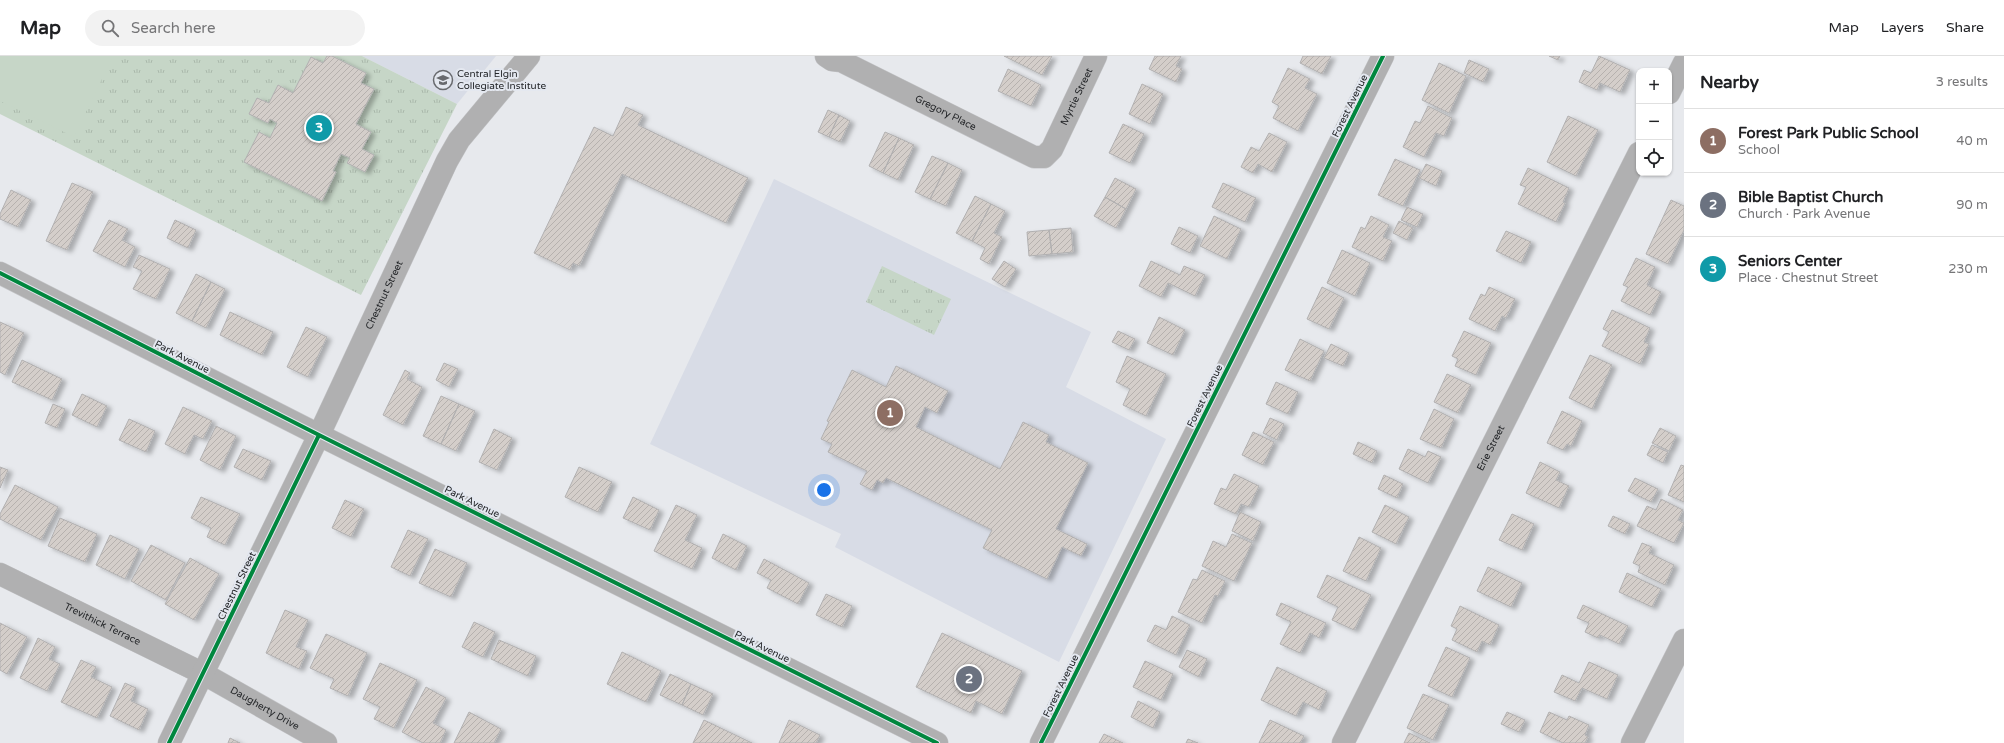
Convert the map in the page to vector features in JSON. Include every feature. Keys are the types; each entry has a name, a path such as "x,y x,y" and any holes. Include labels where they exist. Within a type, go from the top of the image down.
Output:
{"street":[{"name":"Chestnut Street","path":"169,743 204,674 319,435 447,161 459,140 529,56"},
{"name":"Gregory Place","path":"826,56 832,60 841,61 1034,157 1044,157 1052,149 1056,138"},
{"name":"Myrtie Street","path":"1056,138 1096,56"},
{"name":"Forest Avenue","path":"1041,743 1383,56"},
{"path":"1672,87 1684,63"},
{"name":"Erie Street","path":"1343,743 1636,159"},
{"name":"Park Avenue","path":"0,273 319,435 937,743"},
{"name":"Trevithick Terrace","path":"0,574 204,674"},
{"path":"1632,743 1684,640"},
{"name":"Daugherty Drive","path":"204,674 326,743"}],"shaded area":[{"name":"Central Elgin Collegiate Institute","path":"362,56 496,56 457,104"},
{"path":"774,179 1091,332 1066,387 1166,439 1059,662 835,547 841,534 650,444"}],"green space":[{"path":"0,56 362,56 457,104 361,295 0,114"},
{"path":"0,56 113,56 74,137 0,101"},
{"path":"882,266 951,299 934,335 866,302"}],"building":[{"path":"327,56 332,56 366,73 361,83 374,89 356,124 371,132 362,149 374,155 365,172 347,163 350,158 341,154 333,171 336,172 322,201 244,162 259,132 270,138 277,123 270,119 268,123 249,114 257,98 269,103 278,85 293,93 311,57 323,63"},
{"path":"1004,56 1052,56 1042,75"},
{"path":"1155,56 1181,56 1176,66 1182,69 1176,82 1149,69"},
{"path":"1303,56 1331,56 1322,74 1300,63"},
{"path":"1549,56 1560,56 1558,60"},
{"path":"1599,56 1630,70 1620,92 1600,83 1597,90 1579,82 1584,70 1591,73"},
{"path":"1469,60 1489,69 1483,82 1464,73"},
{"path":"1439,63 1466,76 1449,113 1422,100"},
{"path":"1288,68 1310,79 1305,88 1317,94 1298,131 1273,118 1279,106 1272,102"},
{"path":"1008,69 1041,85 1031,106 998,91"},
{"path":"1142,84 1163,94 1150,124 1129,114"},
{"path":"1428,106 1452,118 1444,136 1436,133 1424,157 1403,147 1415,121 1420,123"},
{"path":"626,107 643,115 638,125 748,178 726,223 622,174 579,266 573,263 570,270 534,253 594,127 613,136"},
{"path":"828,110 839,115 829,137 818,132"},
{"path":"839,115 850,121 840,142 829,137"},
{"path":"1568,116 1598,130 1576,176 1547,162"},
{"path":"1123,124 1144,134 1130,163 1109,153"},
{"path":"885,132 899,138 883,173 869,166"},
{"path":"1269,133 1287,142 1272,172 1258,164 1253,173 1241,167 1251,147 1259,151"},
{"path":"899,138 914,145 898,180 883,173"},
{"path":"932,156 948,163 930,199 915,192"},
{"path":"1395,159 1420,170 1403,206 1378,195"},
{"path":"948,163 962,170 946,206 930,199"},
{"path":"1426,164 1442,171 1436,186 1419,178"},
{"path":"1528,168 1569,188 1563,202 1565,203 1556,222 1518,204 1526,187 1520,185"},
{"path":"1115,178 1136,189 1126,209 1105,197"},
{"path":"72,183 93,192 67,250 46,241"},
{"path":"1223,183 1256,198 1245,222 1212,207"},
{"path":"11,190 31,200 18,227 0,219 0,214"},
{"path":"975,196 991,204 972,241 956,233"},
{"path":"1105,197 1126,209 1116,228 1094,216"},
{"path":"1671,200 1684,206 1684,230 1668,264 1646,254"},
{"path":"991,204 1005,211 994,233 1002,237 989,264 980,259 985,248 972,241"},
{"path":"1407,207 1423,214 1417,227 1401,220"},
{"path":"1214,216 1241,229 1227,259 1200,246"},
{"path":"1371,216 1389,225 1383,237 1392,241 1383,261 1352,247 1361,227 1365,229"},
{"path":"109,220 128,229 122,240 135,247 125,267 93,251"},
{"path":"175,220 196,230 188,248 167,238"},
{"path":"1399,221 1413,228 1407,240 1393,233"},
{"path":"1179,227 1198,236 1190,253 1171,244"},
{"path":"1071,228 1073,252 1052,254 1049,230"},
{"path":"1049,230 1052,254 1029,256 1027,232"},
{"path":"1506,231 1531,242 1521,263 1496,251"},
{"path":"1342,250 1370,263 1355,296 1327,283"},
{"path":"139,255 170,269 156,299 133,289 142,271 133,267"},
{"path":"1636,258 1655,267 1647,285 1661,292 1650,315 1621,301 1628,287 1623,285"},
{"path":"1004,261 1016,269 1005,287 992,279"},
{"path":"1151,261 1180,275 1184,266 1205,275 1195,296 1168,283 1161,297 1139,286"},
{"path":"196,274 211,282 192,321 176,313"},
{"path":"211,282 225,289 206,328 192,321"},
{"path":"1322,287 1344,298 1329,329 1307,319"},
{"path":"1489,287 1515,299 1506,318 1502,316 1495,331 1469,319 1481,294 1485,296"},
{"path":"1612,310 1650,328 1644,342 1649,344 1640,364 1602,346 1609,332 1603,329"},
{"path":"230,312 273,332 262,355 220,335"},
{"path":"1159,317 1185,330 1173,355 1147,343"},
{"path":"0,322 24,333 5,375 0,372"},
{"path":"306,327 327,337 308,377 287,367"},
{"path":"1118,331 1135,339 1129,350 1112,342"},
{"path":"1464,331 1491,343 1476,375 1455,366 1458,359 1452,356"},
{"path":"1300,339 1324,351 1310,381 1285,370"},
{"path":"1331,344 1349,353 1343,366 1324,358"},
{"path":"1590,355 1612,365 1592,409 1569,398"},
{"path":"1127,356 1166,374 1146,416 1123,405 1130,389 1116,382"},
{"path":"22,360 62,379 52,400 12,382"},
{"path":"444,363 458,369 449,387 436,380"},
{"path":"896,366 948,391 937,413 925,407 916,427 1000,469 1023,422 1049,435 1046,442 1088,463 1056,529 1087,544 1081,556 1062,547 1047,579 983,548 992,530 886,478 883,483 877,480 872,490 860,484 867,471 828,452 832,444 821,439 829,422 827,421 852,370 886,387"},
{"path":"405,370 410,373 407,379 422,387 403,425 383,415"},
{"path":"1447,374 1471,385 1458,413 1434,402"},
{"path":"1276,382 1298,392 1288,414 1266,404"},
{"path":"82,394 107,406 97,427 72,415"},
{"path":"441,396 459,404 441,444 423,436"},
{"path":"53,404 65,409 57,428 45,423"},
{"path":"459,404 475,411 456,451 441,444"},
{"path":"183,407 212,421 203,439 194,435 185,454 165,444"},
{"path":"1434,409 1454,419 1441,448 1420,439"},
{"path":"1562,411 1582,421 1571,446 1567,444 1563,450 1547,443"},
{"path":"1270,418 1284,424 1277,440 1263,433"},
{"path":"129,419 155,431 146,452 119,440"},
{"path":"216,426 236,436 220,470 200,460"},
{"path":"1660,428 1676,436 1669,451 1652,443"},
{"path":"494,429 512,438 497,470 479,462"},
{"path":"1253,432 1274,442 1263,465 1242,455"},
{"path":"1358,442 1377,451 1372,463 1353,454"},
{"path":"1652,445 1668,452 1663,463 1647,455"},
{"path":"243,449 271,461 262,480 234,467"},
{"path":"1408,449 1425,457 1428,451 1441,457 1428,483 1399,469"},
{"path":"1540,462 1560,472 1556,480 1569,486 1559,508 1526,493"},
{"path":"1681,465 1684,466 1684,502 1668,495"},
{"path":"0,467 8,470 0,488"},
{"path":"579,467 612,482 598,512 565,497"},
{"path":"1234,474 1259,486 1249,507 1241,504 1236,514 1214,504 1221,488 1226,490"},
{"path":"1384,475 1403,484 1397,498 1378,489"},
{"path":"1635,478 1658,489 1651,502 1628,491"},
{"path":"15,485 58,507 41,540 0,519 0,514"},
{"path":"201,497 240,514 225,545 207,537 211,528 191,518"},
{"path":"633,497 659,510 650,530 623,518"},
{"path":"1661,499 1683,510 1678,520 1684,523 1674,543 1637,526 1647,506 1656,510"},
{"path":"345,500 364,509 351,537 332,528"},
{"path":"676,505 697,515 685,540 702,548 692,569 654,551"},
{"path":"1385,505 1409,517 1396,544 1372,532"},
{"path":"1240,512 1261,522 1253,541 1232,531"},
{"path":"1512,514 1534,524 1522,550 1499,540"},
{"path":"1613,516 1630,524 1625,534 1608,526"},
{"path":"60,518 97,534 85,562 48,546"},
{"path":"408,530 428,539 410,576 391,567"},
{"path":"723,534 747,546 736,570 712,558"},
{"path":"1232,534 1252,543 1234,581 1202,566 1213,541 1226,547"},
{"path":"110,535 139,549 125,579 96,565"},
{"path":"1359,537 1381,548 1366,581 1343,571"},
{"path":"1642,543 1652,547 1649,553 1674,565 1665,585 1638,572 1640,566 1633,563"},
{"path":"151,545 185,563 166,600 131,581"},
{"path":"435,549 467,563 451,597 419,583"},
{"path":"190,558 219,574 194,620 165,604"},
{"path":"764,559 809,583 798,604 767,588 771,580 757,573"},
{"path":"1488,567 1522,583 1511,607 1477,591"},
{"path":"1202,570 1225,581 1218,596 1215,595 1202,623 1178,612 1193,579 1197,580"},
{"path":"1627,573 1661,589 1652,607 1619,592"},
{"path":"1327,575 1371,595 1354,630 1332,620 1338,607 1317,597"},
{"path":"826,594 852,606 842,627 816,615"},
{"path":"1281,603 1326,623 1319,638 1310,633 1300,653 1280,644 1291,622 1276,615"},
{"path":"1583,605 1628,626 1619,644 1600,635 1598,638 1585,632 1589,623 1577,618"},
{"path":"1460,606 1499,625 1490,645 1482,641 1477,652 1452,640 1457,629 1451,626"},
{"path":"285,610 308,620 296,647 307,651 299,669 266,653"},
{"path":"1172,616 1190,625 1176,655 1147,641 1155,625 1166,630"},
{"path":"474,622 495,632 483,657 462,647"},
{"path":"0,623 27,637 7,674 0,670"},
{"path":"942,633 1022,671 1002,714 976,701 971,713 916,687"},
{"path":"326,634 367,653 348,696 330,688 334,679 310,668"},
{"path":"38,638 55,647 49,659 60,664 47,691 20,678"},
{"path":"499,640 536,656 528,676 491,659"},
{"path":"1446,647 1470,658 1452,697 1428,686"},
{"path":"1187,650 1207,659 1199,677 1179,667"},
{"path":"622,652 661,671 646,702 607,684"},
{"path":"81,660 96,667 91,677 112,687 97,718 61,702"},
{"path":"1145,661 1173,674 1161,700 1133,687"},
{"path":"1589,662 1618,675 1607,699 1582,688 1575,701 1554,692 1562,675 1579,683"},
{"path":"380,663 417,680 394,728 374,719 380,707 363,699"},
{"path":"1277,667 1327,691 1319,710 1303,702 1296,716 1261,700"},
{"path":"670,674 691,684 682,705 660,695"},
{"path":"125,683 136,688 131,701 148,709 139,730 110,716"},
{"path":"691,684 713,694 703,715 682,705"},
{"path":"426,687 446,698 433,723 446,730 440,743 423,743 402,732"},
{"path":"1423,694 1449,705 1433,740 1407,728"},
{"path":"1138,701 1160,712 1153,728 1131,717"},
{"path":"469,712 501,729 494,743 454,743"},
{"path":"1507,712 1525,720 1519,732 1501,724"},
{"path":"1549,712 1567,720 1569,716 1589,725 1585,735 1588,737 1585,743 1563,743 1540,732"},
{"path":"704,720 752,743 693,743"},
{"path":"789,720 820,735 816,743 779,743"},
{"path":"1270,720 1304,736 1300,743 1259,743"},
{"path":"1409,733 1430,743 1404,743"},
{"path":"1104,734 1123,743 1099,743"},
{"path":"230,738 240,743 228,743"},
{"path":"1188,739 1198,743 1186,743"}],"cycle path":[{"path":"1041,743 1383,56"},
{"path":"0,273 319,435 937,743"},
{"path":"169,743 319,435"}],"place":[{"name":"Central Elgin Collegiate Institute","path":"443,80"},
{"name":"Seniors Center","path":"319,128"},
{"name":"Forest Park Public School","path":"890,413"},
{"name":"Bible Baptist Church","path":"969,679"}]}
